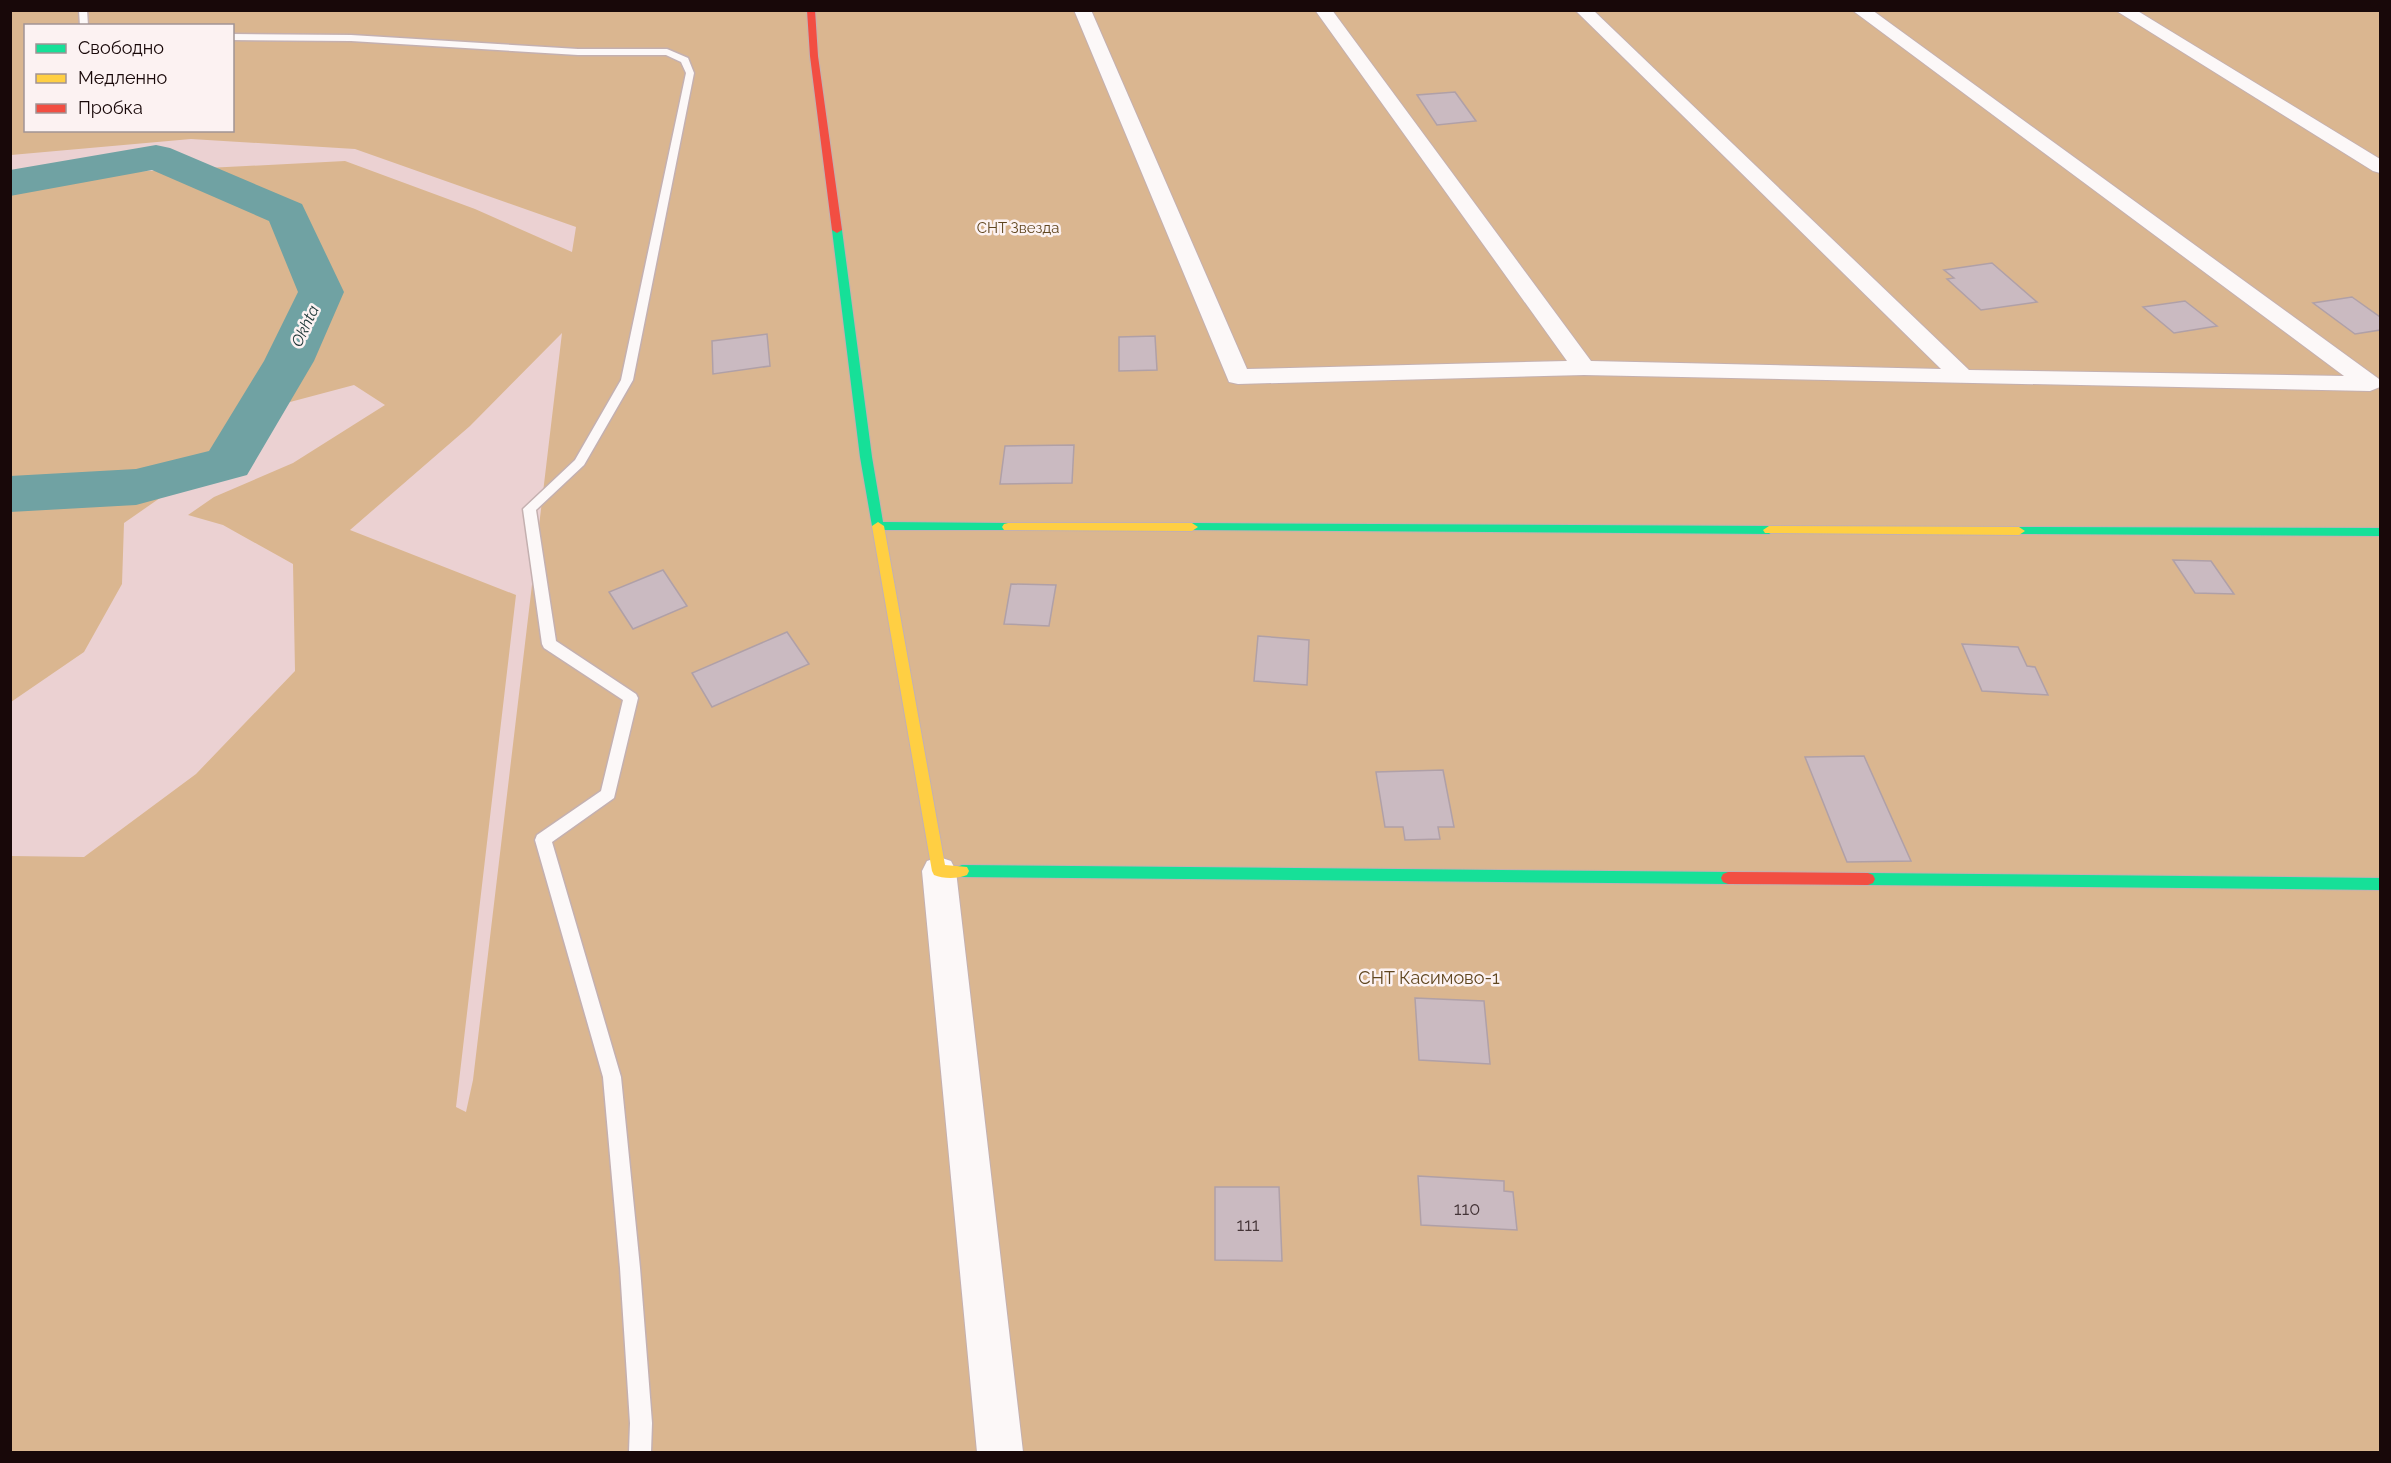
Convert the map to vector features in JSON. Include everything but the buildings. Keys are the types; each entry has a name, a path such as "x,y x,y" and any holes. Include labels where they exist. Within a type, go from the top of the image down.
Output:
{"street":[{"path":"811,10 814,56 860,410 878,526 939,871 1000,1452"},
{"path":"1082,10 1238,377 1584,368 2375,384"},
{"path":"1323,10 1584,368"},
{"path":"1583,10 1963,377"},
{"path":"1860,10 2375,384"},
{"path":"2123,10 2380,167"},
{"path":"878,526 2380,532"},
{"path":"939,871 2380,884"}],"lane":[{"path":"234,38 351,38 578,52 667,52 685,60 690,73 627,380 580,462 530,509 549,644 631,698 608,794 543,840 612,1077 630,1268 641,1423 640,1452"}],"green space":[{"path":"11,11 2380,11 2380,1452 11,1452 11,856 84,857 196,774 295,671 293,564 223,525 188,515 214,497 293,463 385,405 354,385 275,406 254,451 193,475 124,523 122,584 84,652 11,702 11,178 345,161 475,209 572,252 576,227 355,149 191,139 11,155","holes":["562,333 473,1080 466,1112 456,1107 516,595 350,530 470,426"]}],"waterway":[{"name":"Okhta","path":"10,183 156,157 287,213 321,292 289,361 228,463 136,487 10,494"}],"traffic: fast":[{"path":"837,230 866,457 878,526 1008,527"},
{"path":"1192,527 1769,530"},
{"path":"2019,531 2380,532"},
{"path":"962,871 1728,878"},
{"path":"1868,879 2380,884"}],"traffic: slow":[{"path":"878,526 939,871 962,871"},
{"path":"1008,527 1192,527"},
{"path":"1769,530 2019,531"}],"traffic: jam":[{"path":"811,10 814,56 837,230"},
{"path":"1728,878 1868,879"}],"park label":[{"name":"СНТ Звезда","path":"1018,228"},
{"name":"СНТ Касимово-1","path":"1429,977"}]}
